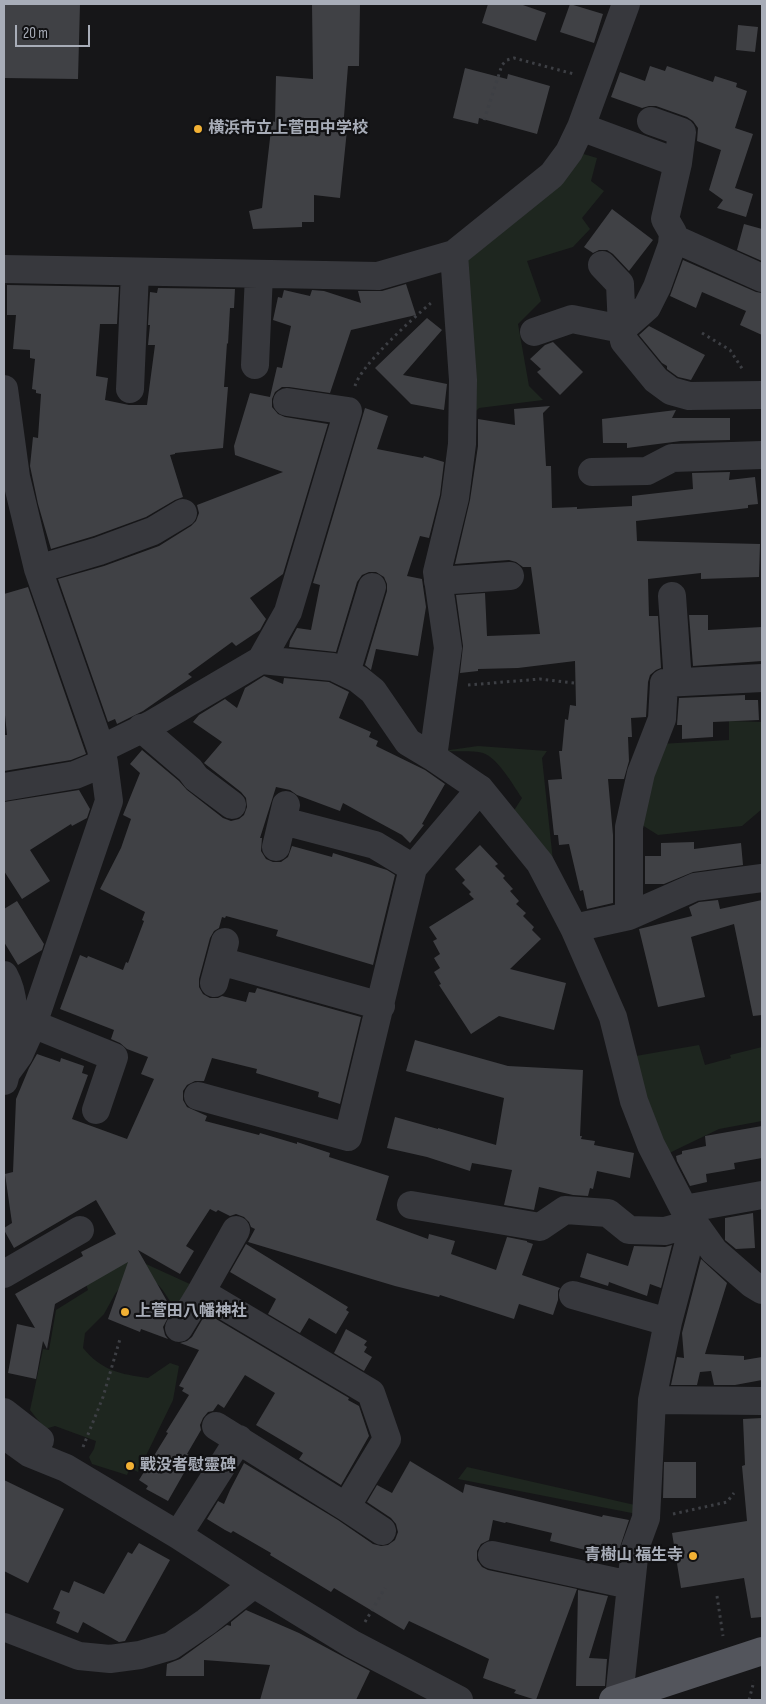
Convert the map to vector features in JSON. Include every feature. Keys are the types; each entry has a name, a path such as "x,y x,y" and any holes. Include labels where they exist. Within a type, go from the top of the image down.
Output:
{"main road":[{"path":"616,1699 762,1651"}],"street":[{"path":"4,269 77,263 135,272 378,276 454,254 552,175 569,152 582,127 626,4"},
{"path":"622,329 647,307 669,254 673,238 673,233 665,219 678,163 682,132 651,121"},
{"path":"582,127 678,163"},
{"path":"673,238 762,278"},
{"path":"433,757 448,648 437,572 454,498 462,444 463,380 454,254"},
{"path":"602,266 620,284 624,341 656,380 671,391 689,396 754,385"},
{"path":"130,389 135,272"},
{"path":"255,365 259,274"},
{"path":"534,332 572,319 622,329"},
{"path":"4,388 16,477 38,569 102,756 109,801 33,1024 19,1055 5,1077"},
{"path":"4,787 75,775 141,728 261,660 288,612 348,411 287,402"},
{"path":"592,472 647,471 672,458 762,456"},
{"path":"38,569 99,551 153,530 183,513"},
{"path":"438,581 510,576"},
{"path":"346,673 372,587"},
{"path":"672,596 678,682"},
{"path":"261,660 333,667 358,679 374,691 408,742 480,788 540,863 574,928 613,1017 637,1110 651,1145 689,1216 714,1251 762,1290"},
{"path":"629,916 629,826 641,773 662,719 664,683 762,678"},
{"path":"141,728 190,770 196,778 232,805"},
{"path":"198,1096 348,1137 413,868 480,788"},
{"path":"276,847 285,813 375,845 413,868"},
{"path":"574,928 629,916 695,887 762,878"},
{"path":"219,962 381,1006"},
{"path":"4,975 8,982 14,1007 5,1077"},
{"path":"33,1024 114,1057 96,1110"},
{"path":"411,1205 540,1227 565,1210 608,1213 629,1230 665,1231 689,1216 762,1195"},
{"path":"616,1699 635,1548 646,1518 652,1400 689,1216"},
{"path":"4,1274 80,1230"},
{"path":"179,1328 236,1230"},
{"path":"201,1292 371,1393 387,1439 346,1507"},
{"path":"573,1296 668,1322"},
{"path":"652,1400 762,1401"},
{"path":"4,1412 40,1440 178,1535 254,1584 352,1644 459,1700"},
{"path":"178,1535 228,1432 382,1531"},
{"path":"4,1435 29,1453 73,1461"},
{"path":"492,1555 630,1585"},
{"path":"4,1627 80,1656 110,1659 140,1655 171,1646 206,1622 254,1584"}],"path":[{"path":"484,120 502,64 507,60 514,58 598,81"},
{"path":"348,411 357,380 373,359 422,310 456,281"},
{"path":"702,332 730,350 754,385"},
{"path":"443,687 540,679 574,683"},
{"path":"73,1461 103,1398 120,1339"},
{"path":"646,1518 669,1515 727,1502 734,1493"},
{"path":"371,1612 385,1588"},
{"path":"717,1596 721,1623"}],"shaded area":[{"path":"580,153 597,158 591,181 604,191 582,218 590,229 573,247 527,261 541,301 518,324 529,386 543,400 479,408 468,419 458,259"},
{"path":"729,721 762,722 762,809 742,826 658,835 634,820 660,744 729,740"},
{"path":"478,746 547,751 542,758 553,861 513,812 522,798 505,772 494,760 478,752 443,751"},
{"path":"699,1045 705,1065 731,1058 730,1055 762,1047 762,1121 719,1129 661,1157 630,1057"},
{"path":"136,1248 146,1264 192,1285 180,1307 175,1309 158,1284 147,1278 130,1275 115,1294 104,1314 85,1333 83,1348 90,1356 105,1367 120,1373 148,1378 170,1363 179,1366 173,1400 138,1472 130,1468 127,1475 92,1464 89,1457 96,1441 55,1426 45,1429 30,1410 43,1349 49,1350 56,1310 88,1290 85,1281"},
{"path":"467,1467 635,1505 642,1515 458,1479"}],"building":[{"path":"4,4 80,4 78,79 4,78"},
{"path":"312,4 360,4 359,66 348,66 343,129 347,130 340,198 314,195 314,222 302,222 302,227 253,229 249,211 262,208 272,121 275,122 276,76 313,79"},
{"path":"488,4 520,4 546,13 536,41 482,23"},
{"path":"570,4 603,14 594,43 560,32"},
{"path":"738,25 758,27 755,52 736,50"},
{"path":"650,66 665,71 667,66 713,82 715,76 737,83 736,87 747,91 735,128 753,134 735,188 753,194 746,217 717,208 723,200 709,190 721,150 697,141 698,128 693,121 656,106 642,108 611,97 620,72 645,81"},
{"path":"465,68 507,79 508,74 550,86 537,134 479,118 478,124 453,118"},
{"path":"612,209 653,240 629,271 607,250 599,250 593,253 584,247"},
{"path":"744,224 762,229 762,261 737,250"},
{"path":"683,260 762,293 762,335 740,325 746,311 702,292 696,308 670,296"},
{"path":"406,284 416,315 351,330 330,393 282,387 275,392 272,399 272,407 278,414 285,417 328,424 283,574 250,598 266,619 260,630 236,646 232,642 188,674 192,677 143,711 117,724 115,719 108,722 58,579 104,566 159,546 196,521 199,513 197,505 283,472 235,455 234,446 250,393 270,397 277,367 282,368 291,326 273,320 278,297 282,298 284,290 310,296 312,290 324,291 361,303 358,291 382,291"},
{"path":"7,285 119,287 117,324 100,324 96,376 108,378 105,400 129,405 147,405 155,345 148,345 150,292 157,293 158,288 235,289 234,308 230,308 227,343 224,387 228,387 223,448 170,455 183,497 146,517 51,549 38,504 30,466 33,437 38,438 41,394 36,393 36,390 32,389 35,359 30,358 30,350 13,349 16,315 7,315"},
{"path":"427,318 442,330 403,375 447,384 444,410 411,404 375,368"},
{"path":"649,326 705,355 691,380 678,377 667,369 667,366 662,363 639,335"},
{"path":"553,342 583,372 560,395 537,372 541,369 530,359 545,345"},
{"path":"550,406 543,413 546,466 551,466 552,508 577,507 577,509 632,506 632,496 693,489 692,473 730,472 729,480 755,477 758,504 748,505 748,508 636,521 637,541 760,544 759,577 701,579 701,573 648,579 649,616 658,616 661,668 650,675 646,717 631,718 632,737 628,737 629,761 624,779 608,779 613,835 613,903 587,909 583,890 580,891 569,844 559,845 558,835 554,835 548,780 562,779 559,751 562,751 565,719 568,720 570,705 576,706 575,661 518,668 478,669 478,671 460,673 463,646 456,595 485,593 487,636 540,634 531,567 523,567 509,560 455,564 470,500 478,446 478,419 515,425 514,409"},
{"path":"365,408 388,416 377,449 423,458 424,456 444,462 440,495 429,538 420,536 407,576 422,579 426,607 418,656 376,649 371,670 365,665 387,591 384,577 376,572 362,575 357,582 336,652 289,647 297,628 311,630 320,585 313,583"},
{"path":"676,410 672,418 730,418 730,440 681,441 627,448 627,443 603,443 602,419"},
{"path":"28,587 86,754 71,760 4,771 4,735 7,735 4,705 4,594"},
{"path":"689,615 708,615 708,630 762,627 762,661 693,666"},
{"path":"264,676 283,684 284,678 329,682 349,692 339,718 371,732 369,737 378,741 376,746 425,770 445,784 422,824 424,825 410,843 402,835 343,803 340,811 297,795 290,790 276,787 260,838 262,838 261,851 266,859 273,862 281,862 288,857 292,846 332,857 333,853 387,870 395,875 373,965 276,936 278,930 226,916 225,918 222,917 219,928 214,931 210,938 199,979 199,987 203,994 210,998 222,996 246,1002 249,992 255,993 257,988 361,1017 340,1104 318,1097 319,1092 256,1073 257,1069 212,1058 204,1081 195,1081 187,1085 183,1091 183,1100 187,1107 207,1116 205,1121 259,1135 260,1133 297,1144 297,1142 330,1153 329,1157 389,1176 376,1220 428,1239 429,1234 455,1241 451,1254 496,1270 507,1237 533,1244 522,1275 560,1288 553,1315 519,1304 514,1319 440,1295 439,1297 395,1286 248,1242 255,1229 251,1227 244,1217 236,1214 230,1216 218,1210 216,1212 210,1209 186,1246 194,1251 180,1274 138,1250 172,1310 163,1327 168,1339 141,1329 140,1332 108,1319 128,1262 55,1304 47,1349 43,1341 36,1379 8,1373 17,1324 35,1328 15,1294 83,1256 81,1252 116,1234 96,1200 14,1248 4,1230 4,1228 12,1223 5,1174 13,1172 16,1099 29,1068 37,1054 60,1062 61,1058 84,1066 82,1073 88,1075 72,1119 127,1139 154,1079 141,1074 148,1057 127,1049 111,1039 114,1030 60,1009 80,955 87,958 88,956 123,970 126,962 128,963 144,921 142,920 145,912 100,889 121,848 131,819 123,815 140,773 130,764 142,750 187,790 223,818 231,821 239,819 244,815 247,807 246,798 204,763 222,742 193,722 199,715 225,699 237,708 245,688"},
{"path":"745,695 745,700 758,700 759,720 713,722 713,737 682,739 682,725 677,725 679,698"},
{"path":"79,790 90,809 87,818 72,826 71,824 30,850 50,881 22,899 4,871 4,802"},
{"path":"694,842 694,849 741,843 743,865 693,872 664,884 645,884 645,856 661,856 661,843"},
{"path":"480,845 498,864 495,866 505,876 503,878 513,889 510,891 519,901 516,904 526,913 523,916 534,927 532,930 541,939 510,969 566,983 554,1030 499,1016 471,1034 439,985 441,984 434,972 440,968 434,958 440,954 433,941 437,939 429,927 474,899 469,894 471,892 462,883 465,880 455,869"},
{"path":"718,900 720,909 762,900 762,1015 753,1016 734,924 691,937 705,997 658,1007 639,929 692,916 689,907 699,902"},
{"path":"17,901 44,944 42,950 18,965 4,942 4,909"},
{"path":"415,1040 508,1066 583,1070 581,1139 595,1141 594,1145 634,1153 630,1178 597,1171 593,1189 590,1188 588,1196 573,1195 539,1187 534,1210 504,1205 512,1170 472,1163 470,1171 427,1157 387,1148 395,1117 496,1145 504,1098 406,1071"},
{"path":"762,1126 762,1158 734,1163 735,1169 706,1174 707,1182 690,1186 677,1161 676,1156 682,1154 682,1151 706,1146 705,1136"},
{"path":"753,1213 755,1248 736,1249 725,1240 725,1218"},
{"path":"246,1244 348,1307 346,1310 349,1312 336,1334 309,1318 300,1333 268,1314 276,1299 230,1272"},
{"path":"672,1245 661,1288 650,1284 647,1296 609,1282 608,1286 580,1277 587,1253 628,1266 634,1246 665,1247"},
{"path":"701,1259 727,1283 705,1354 744,1356 744,1360 762,1357 762,1380 735,1385 714,1385 711,1371 700,1372 697,1385 671,1385 677,1357 684,1358 682,1333"},
{"path":"206,1313 349,1398 348,1400 359,1406 369,1436 341,1485 299,1459 303,1453 256,1425 275,1393 245,1375 224,1408 218,1404 213,1411 208,1412 203,1418 200,1425 201,1430 187,1454 193,1457 168,1501 146,1489 148,1486 139,1480 189,1395 182,1391 184,1388 179,1386 199,1350 180,1343 192,1337"},
{"path":"346,1329 367,1341 364,1345 367,1347 364,1352 372,1357 364,1371 334,1353"},
{"path":"762,1418 762,1617 751,1618 744,1578 681,1588 672,1533 747,1521 742,1466 745,1465 743,1419"},
{"path":"410,1461 463,1493 465,1484 602,1517 603,1515 629,1520 619,1550 591,1545 589,1551 550,1541 552,1533 493,1520 489,1540 481,1544 477,1551 477,1560 482,1567 488,1570 577,1589 536,1700 514,1693 516,1690 483,1678 489,1659 409,1621 404,1630 334,1588 331,1592 270,1555 271,1553 233,1531 231,1533 207,1519 218,1501 224,1504 244,1463 338,1520 373,1544 388,1545 395,1540 398,1532 396,1524 391,1518 367,1502 377,1485 392,1493"},
{"path":"664,1462 696,1462 696,1498 663,1498"},
{"path":"4,1480 64,1509 28,1583 4,1571"},
{"path":"139,1543 170,1560 125,1641 119,1642 83,1622 78,1633 56,1623 60,1612 53,1609 61,1590 69,1593 74,1581 104,1594 128,1552 132,1554"},
{"path":"578,1590 608,1596 589,1658 607,1659 605,1686 576,1686"},
{"path":"246,1610 299,1633 370,1671 356,1700 260,1700 270,1665 204,1660 204,1676 166,1676 167,1664 180,1659 227,1625 231,1626 231,1622"}],"place":[{"name":"横浜市立上菅田中学校","path":"198,129"},
{"name":"上菅田八幡神社","path":"125,1312"},
{"name":"戰没者慰靈碑","path":"130,1466"},
{"name":"青樹山 福生寺","path":"693,1556"}]}
